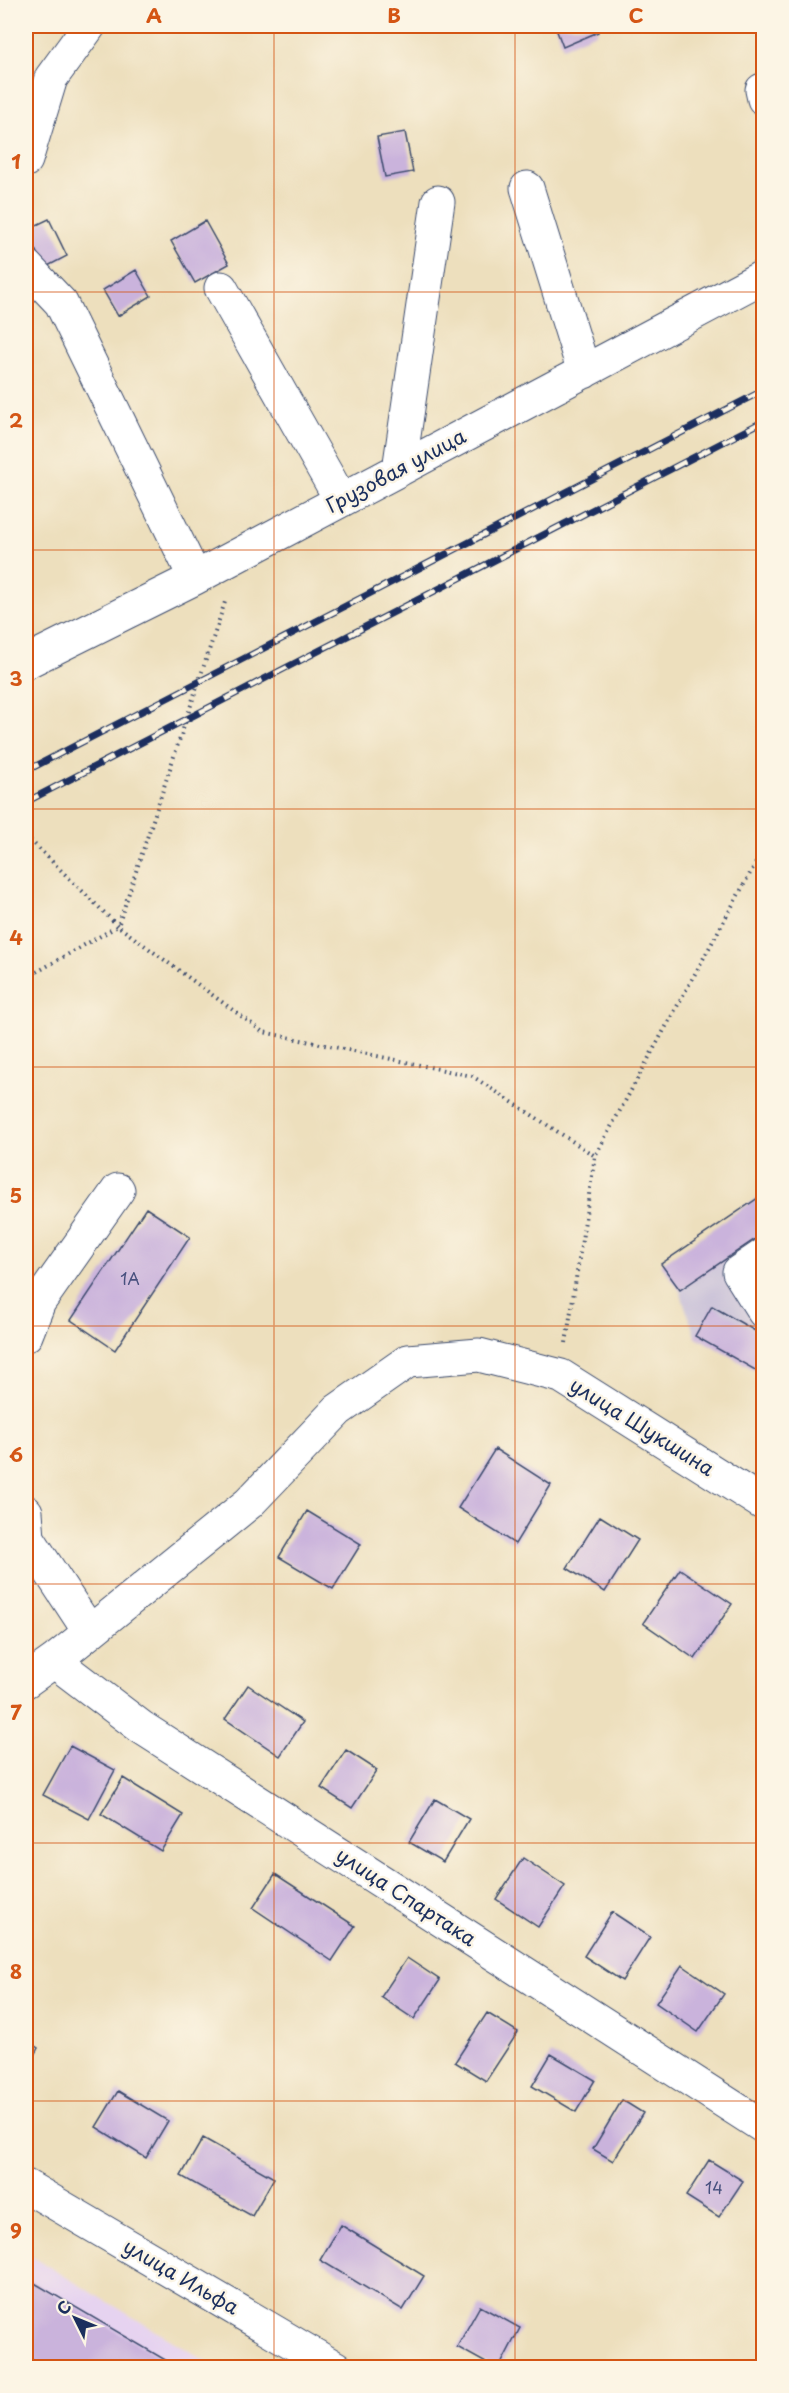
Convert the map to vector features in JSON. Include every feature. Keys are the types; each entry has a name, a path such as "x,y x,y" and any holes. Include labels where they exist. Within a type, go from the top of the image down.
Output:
{"street":[{"path":"26,160 51,78 89,26"},
{"path":"526,188 584,372"},
{"path":"399,470 438,202"},
{"path":"26,266 61,303 195,578"},
{"name":"Грузовая улица","path":"26,662 195,578 764,276"},
{"path":"221,288 341,500"},
{"path":"26,1335 39,1302 118,1190"},
{"path":"764,1254 739,1272 764,1312"},
{"name":"улица Шукшина","path":"26,1681 54,1661 249,1503 338,1410 408,1361 479,1355 561,1376 764,1504"},
{"path":"26,1512 28,1538 90,1631"},
{"name":"улица Спартака","path":"54,1661 141,1728 764,2127"},
{"name":"улица Ильфа","path":"26,2186 302,2359 336,2367"}],"path":[{"path":"26,978 117,926 242,553"},
{"path":"26,836 117,926 262,1032 472,1076 595,1156"},
{"path":"561,1376 595,1156 764,848"}],"shaded area":[{"path":"763,1194 763,1375 695,1336 680,1291 661,1264"},
{"path":"26,2253 216,2367 26,2367"}],"building":[{"path":"555,26 595,26 598,32 563,47"},
{"path":"405,132 413,172 385,177 377,137"},
{"path":"49,219 67,256 44,268 26,230"},
{"path":"205,221 229,264 195,283 171,241"},
{"path":"136,270 151,296 118,316 103,290"},
{"path":"764,1194 764,1233 680,1290 661,1264"},
{"path":"146,1208 190,1237 115,1350 71,1320"},
{"path":"712,1306 764,1336 764,1375 695,1336"},
{"path":"495,1449 551,1485 515,1544 458,1508"},
{"path":"307,1511 361,1544 333,1589 279,1557"},
{"path":"600,1516 638,1540 605,1592 567,1568"},
{"path":"680,1569 732,1604 695,1659 643,1623"},
{"path":"248,1685 303,1722 280,1756 225,1719"},
{"path":"70,1746 115,1770 89,1819 43,1795"},
{"path":"346,1750 377,1770 352,1808 321,1788"},
{"path":"123,1778 183,1815 161,1851 101,1814"},
{"path":"435,1799 469,1819 443,1862 409,1842"},
{"path":"523,1858 565,1886 538,1927 496,1899"},
{"path":"275,1874 355,1926 332,1961 253,1908"},
{"path":"612,1912 650,1937 622,1981 584,1956"},
{"path":"407,1958 440,1980 414,2019 381,1997"},
{"path":"682,1965 724,1994 698,2032 656,2003"},
{"path":"487,2013 518,2032 486,2081 455,2062"},
{"path":"26,2040 38,2048 26,2069"},
{"path":"551,2054 595,2080 576,2112 532,2086"},
{"path":"118,2091 168,2121 146,2158 96,2127"},
{"path":"622,2100 643,2113 613,2161 593,2149"},
{"path":"203,2138 274,2178 252,2216 181,2176"},
{"path":"709,2160 743,2181 719,2217 686,2196"},
{"path":"341,2225 424,2276 403,2310 320,2260"},
{"path":"26,2278 179,2368 45,2368 26,2356"},
{"path":"480,2306 520,2328 499,2368 457,2347"}],"railway":[{"path":"26,771 764,390"},
{"path":"26,802 764,421"}]}
